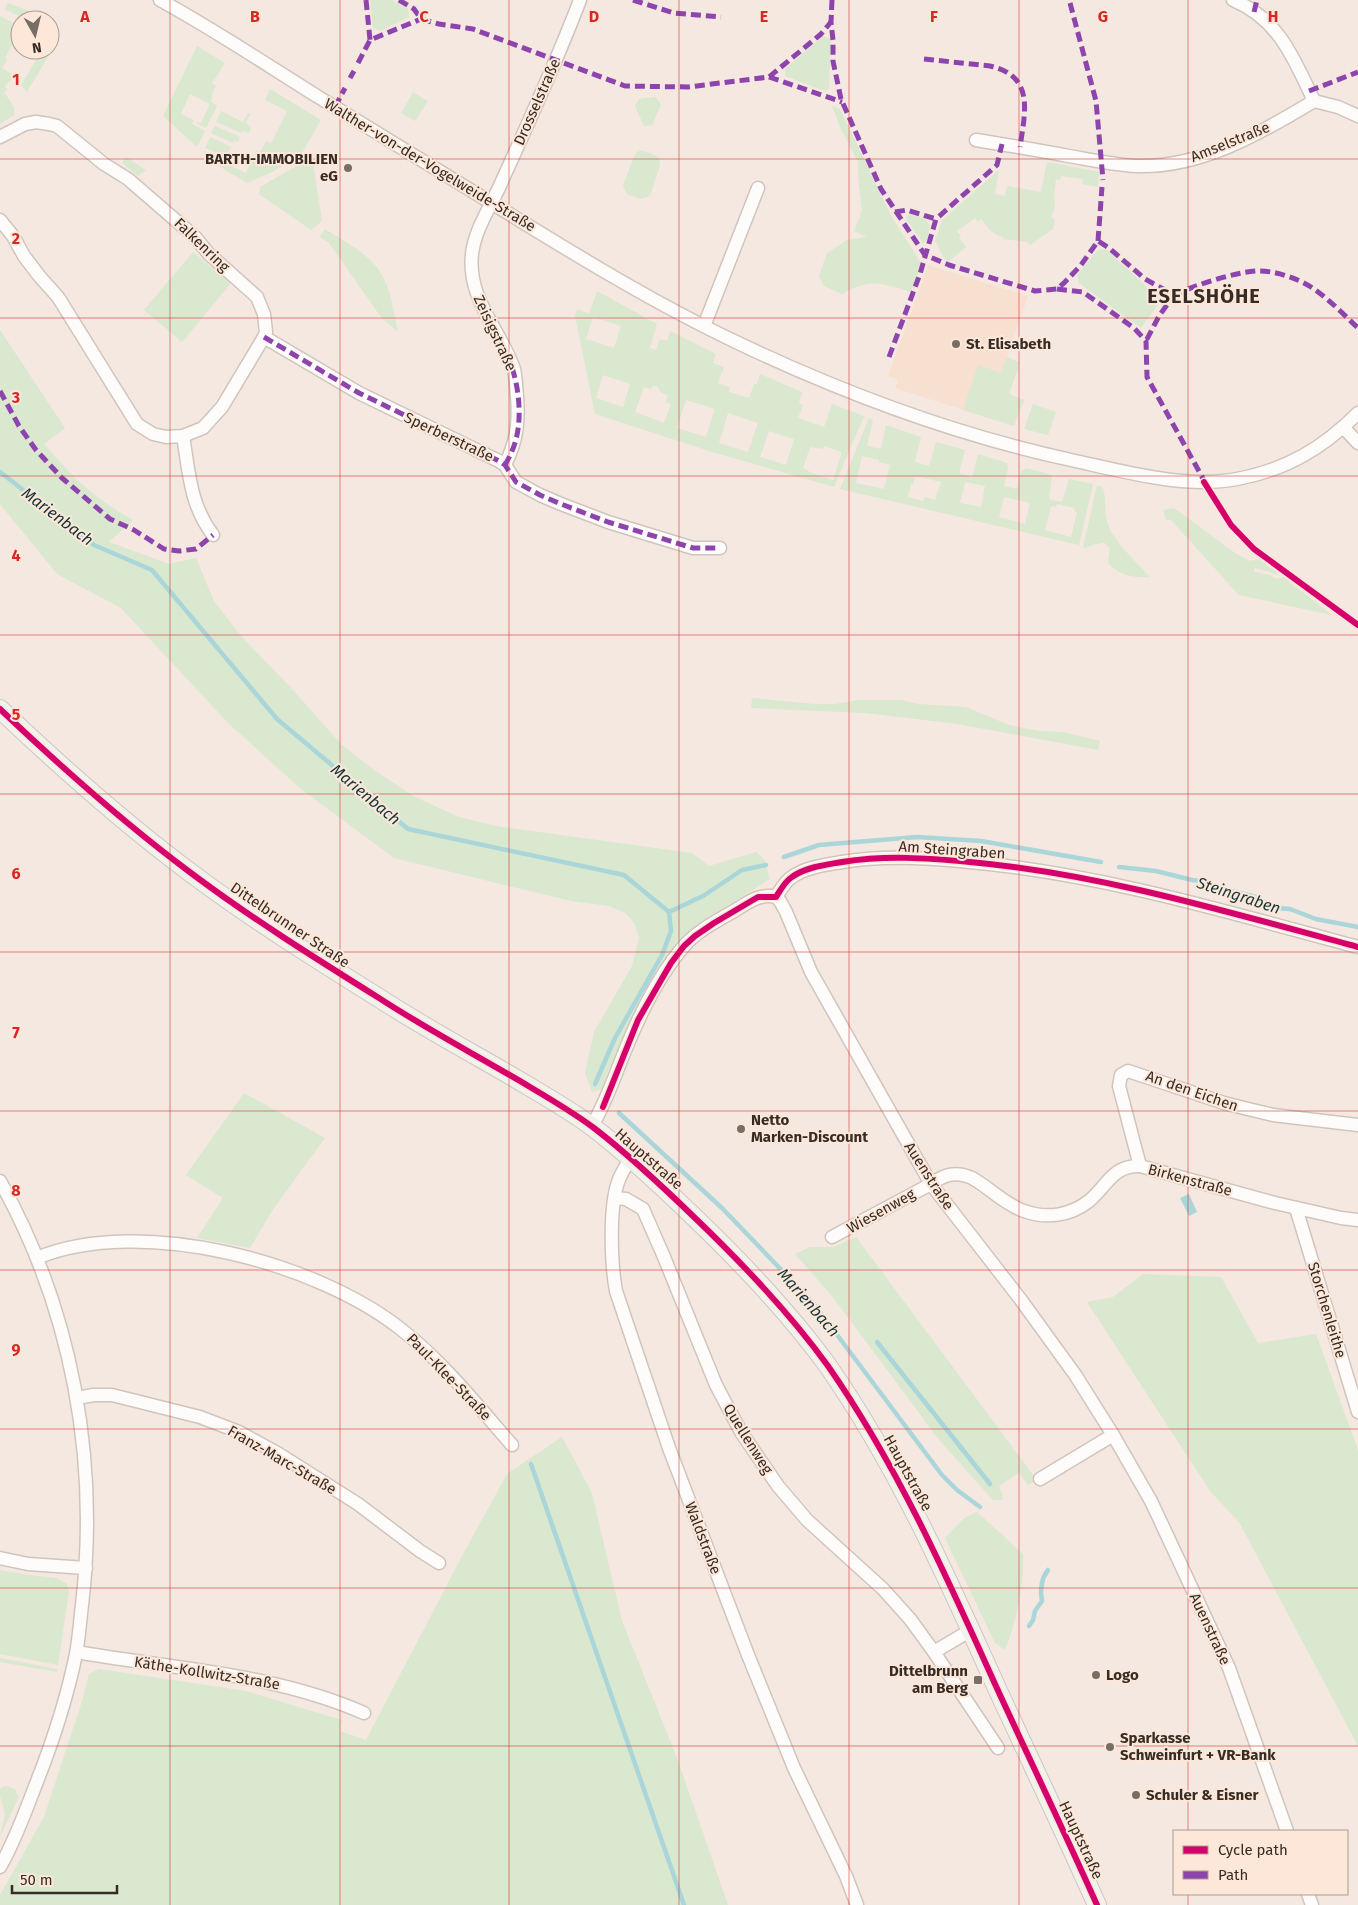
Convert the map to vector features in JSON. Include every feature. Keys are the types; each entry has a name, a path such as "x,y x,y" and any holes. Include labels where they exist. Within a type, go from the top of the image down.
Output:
{"street":[{"name":"Walther-von-der-Vogelweide-Straße","path":"160,0 182,5 492,203 613,277 704,326 810,375 904,412 1046,454 1156,477 1184,481 1216,482 1259,474 1278,468 1306,455 1332,438 1358,413"},
{"name":"Drosselstraße","path":"492,203 556,61 580,0"},
{"path":"1233,0 1254,12 1281,37 1314,101 1338,107 1358,116"},
{"name":"Amselstraße","path":"976,140 1119,164 1138,166 1164,164 1201,157 1241,141 1269,128 1314,101"},
{"name":"Falkenring","path":"0,136 25,124 36,122 57,126 104,164 128,179 195,236 209,254 257,297 264,314 266,332 264,337"},
{"path":"704,326 758,188"},
{"name":"Zeisigstraße","path":"492,203 476,236 471,266 474,287 480,303 508,357 516,378 517,436 505,465"},
{"path":"0,220 40,277 58,296 137,424 147,431 160,436 174,438 202,428 215,416 264,337"},
{"name":"Sperberstraße","path":"264,337 359,393 399,414 490,456 505,465 516,482 524,487 608,522 693,548 720,548"},
{"path":"1343,427 1358,443"},
{"path":"183,436 196,506 201,518 213,535"},
{"name":"Dittelbrunner Straße","path":"0,709 56,762 125,819 188,870 247,913 383,1001 592,1126"},
{"name":"Am Steingraben","path":"776,898 789,878 810,869 856,860 909,857 1027,868 1089,880 1222,910 1358,947"},
{"path":"592,1126 608,1096 638,1020 684,946 714,923 758,897 776,898"},
{"name":"Auenstraße","path":"776,898 780,901 786,912 811,972 930,1184 1040,1326 1076,1376 1151,1500 1229,1668 1287,1830"},
{"name":"An den Eichen","path":"1140,1166 1119,1086 1121,1075 1125,1072 1134,1072 1248,1110 1273,1115 1358,1125"},
{"name":"Hauptstraße","path":"592,1126 631,1158 729,1250 769,1294 825,1362 880,1446 922,1524 1097,1905"},
{"name":"Waldstraße","path":"631,1158 618,1183 615,1198 613,1223 614,1279 639,1363 669,1448 751,1664 794,1768 846,1876 857,1905"},
{"name":"Birkenstraße","path":"930,1184 949,1173 965,1174 980,1182 1013,1206 1024,1211 1049,1216 1076,1209 1090,1200 1118,1172 1131,1166 1140,1166 1296,1208 1358,1220"},
{"path":"0,1181 48,1284 63,1334 77,1398 87,1492 86,1568 76,1652 59,1721 46,1760 21,1823 0,1867"},
{"name":"Wiesenweg","path":"832,1238 930,1184"},
{"name":"Quellenweg","path":"615,1198 626,1199 643,1209 716,1386 741,1432 778,1486 807,1520 883,1589 910,1620 934,1652 998,1748"},
{"name":"Storchenleithe","path":"1296,1208 1358,1412"},
{"name":"Paul-Klee-Straße","path":"37,1258 52,1252 90,1243 155,1242 212,1250 270,1262 314,1278 362,1302 402,1330 452,1377 512,1445"},
{"name":"Franz-Marc-Straße","path":"77,1398 112,1394 200,1417 239,1432 358,1504 439,1563"},
{"path":"1040,1479 1113,1435"},
{"path":"0,1558 28,1564 86,1568"},
{"path":"934,1652 971,1630"},
{"name":"Käthe-Kollwitz-Straße","path":"76,1652 236,1675 295,1688 364,1713"}],"shaded area":[{"name":"St. Elisabeth","path":"928,265 1028,296 1007,357 1020,363 998,421 895,388 898,380 888,376"}],"green space":[{"path":"370,0 392,0 408,9 409,17 380,31 373,28"},
{"path":"8,3 26,10 10,12 5,9"},
{"path":"0,16 10,21 10,49 5,58 7,60 2,68 15,76 5,86 7,90 4,92 14,107 14,115 0,124"},
{"path":"823,36 831,39 829,89 825,91 785,76 785,69"},
{"path":"197,46 225,63 212,83 216,86 211,102 217,106 206,128 196,123 201,123 210,104 190,94 181,114 194,120 192,124 205,131 197,147 163,116"},
{"path":"36,60 46,60 27,92 21,85"},
{"path":"270,89 321,120 302,153 274,171 247,183 217,165 203,152 224,160 224,163 246,173 256,151 260,152 266,141 271,143 287,111 265,100"},
{"path":"413,92 428,101 415,121 401,113"},
{"path":"656,97 661,105 652,125 644,126 635,106 639,99"},
{"path":"832,106 840,109 890,214 921,263 911,292 884,284 869,284 842,294 824,286 819,276 827,253 847,240 867,237 854,231 862,211 858,162 841,129"},
{"path":"221,111 243,122 248,113 250,114 246,123 251,128 249,133 244,131 242,133 216,122"},
{"path":"215,126 240,137 238,142 234,140 233,143 211,133"},
{"path":"210,137 231,147 226,157 205,148"},
{"path":"639,151 657,156 660,160 650,196 640,199 627,194 623,186 635,154"},
{"path":"126,157 146,170 138,176 122,163"},
{"path":"312,157 322,221 311,230 259,194 260,187"},
{"path":"1047,162 1099,172 1098,187 1082,184 1083,179 1061,176 1060,180 1056,179 1055,206 1051,218 1055,219 1053,229 1030,245 1028,242 1003,239 1003,237 990,230 981,219 978,222 975,218 957,231 961,236 959,238 966,247 949,261 945,260 935,241 942,220 999,170 995,194 1005,196 1007,186 1041,192"},
{"path":"909,214 925,218 930,226 927,240 923,243 906,219"},
{"path":"325,229 360,252 377,267 390,294 398,332 381,317 329,243 320,237"},
{"path":"1106,249 1161,300 1141,328 1079,283 1077,275 1098,250"},
{"path":"193,252 231,283 182,342 144,310"},
{"path":"597,291 657,324 650,348 656,350 660,339 667,341 670,331 716,354 713,363 724,367 718,383 730,387 729,392 749,398 760,374 802,392 799,403 803,405 798,418 824,427 832,404 864,416 834,487 709,451 595,414 575,316 577,309 589,314","holes":["593,317 621,326 614,348 586,339","603,375 630,384 623,407 596,398","653,386 658,387 660,392 668,395 666,402 671,404 664,423 635,412 644,387 651,389","686,400 715,409 706,437 677,428","728,413 758,423 748,452 719,443","769,431 794,439 786,465 760,457","824,446 841,452 833,480 803,468 810,447 823,449"]},
{"path":"0,330 65,428 44,444 84,486 107,504 133,520 109,542 169,564 196,558 214,601 241,636 341,744 374,770 413,796 459,817 496,826 692,853 709,866 756,852 764,859 770,879 700,923 676,942 649,984 609,1069 602,1089 592,1092 585,1073 594,1032 632,966 639,938 634,922 625,913 609,906 571,901 394,858 301,789 228,723 121,608 57,574 0,504"},
{"path":"1007,357 1020,363 1009,394 1024,400 1014,426 963,410 978,365 1001,373"},
{"path":"1033,404 1056,412 1048,435 1024,429"},
{"path":"869,418 873,420 867,446 881,449 886,425 921,437 915,462 929,466 936,442 965,450 959,473 972,477 978,454 1007,463 1008,467 1004,486 1017,489 1021,472 1026,468 1052,475 1049,499 1062,502 1069,479 1093,484 1079,545 840,489","holes":["862,456 890,465 884,489 856,483","915,476 941,482 935,500 925,497 923,501 908,497 911,484 913,485","965,482 985,486 981,507 960,503","1004,497 1030,503 1025,524 999,517","1057,504 1075,508 1074,511 1077,512 1071,537 1045,530 1051,506 1056,507"]},
{"path":"1097,486 1102,487 1104,491 1106,518 1110,530 1150,577 1138,577 1117,571 1108,563 1110,549 1105,543 1083,548"},
{"path":"1174,508 1235,553 1250,561 1259,559 1280,575 1255,568 1254,572 1270,575 1276,579 1283,577 1332,615 1239,595 1171,520 1166,520 1163,510"},
{"path":"752,698 814,704 835,704 858,700 901,700 918,704 966,707 1009,725 1039,731 1063,732 1100,741 1098,750 958,724 865,713 751,708"},
{"path":"244,1093 325,1138 274,1208 250,1248 197,1238 223,1198 186,1175"},
{"path":"856,1237 1037,1480 1028,1485 1019,1473 999,1486 1003,1500 993,1500 940,1441 832,1296 795,1254 810,1247 833,1247"},
{"path":"1143,1274 1221,1277 1258,1343 1316,1334 1358,1450 1358,1746 1239,1522 1210,1491 1087,1302 1113,1297"},
{"path":"562,1437 592,1493 622,1621 677,1758 728,1905 0,1905 0,1895 44,1817 89,1674 99,1669 246,1691 342,1720 340,1731 366,1740 507,1474"},
{"path":"977,1512 1023,1554 1019,1603 1005,1650 995,1643 945,1538 964,1518"},
{"path":"0,1570 57,1578 67,1584 69,1591 58,1665 0,1654"},
{"path":"0,1658 57,1669 57,1672 0,1662"},
{"path":"7,1786 15,1789 19,1797 0,1837 5,1813 0,1789"}],"water":[{"path":"1189,1194 1197,1212 1189,1216 1180,1198"}],"waterway":[{"name":"Marienbach","path":"0,472 94,545 152,570 277,719 408,829 624,875 669,912 671,931 662,955 615,1038 595,1084"},
{"name":"Steingraben","path":"784,857 819,845 917,837 981,841 1101,862"},
{"name":"Steingraben","path":"669,912 703,896 742,870 766,865"},
{"name":"Steingraben","path":"1119,867 1156,871 1202,881 1217,888 1253,896 1276,908 1290,909 1316,919 1358,927"},
{"name":"Marienbach","path":"619,1113 722,1208 814,1304 942,1475 957,1490 980,1507"},
{"path":"877,1342 990,1484"},
{"path":"531,1464 684,1905"},
{"path":"1029,1626 1035,1611 1042,1601 1042,1585 1048,1570"}],"marked path":[{"path":"366,0 370,40"},
{"path":"399,0 414,9 421,19 439,24 473,29 625,86 688,87 769,77 821,34 831,22"},
{"path":"633,0 674,13 721,17"},
{"path":"832,0 833,61 841,99 881,189 925,255 949,265 1035,291 1057,289 1081,265 1098,241 1145,279 1174,295 1159,316 1146,341"},
{"path":"1254,12 1257,0"},
{"path":"1070,3 1096,101 1103,180"},
{"path":"358,63 370,40 421,19"},
{"path":"924,59 990,66 1004,71 1014,78 1021,87 1024,97 1025,109 1020,147"},
{"path":"350,78 354,71"},
{"path":"1309,91 1358,72"},
{"path":"769,77 842,102"},
{"path":"335,107 345,88"},
{"path":"889,357 920,274 936,219 997,165 1002,144"},
{"path":"1098,241 1102,187"},
{"path":"895,212 907,210 936,219"},
{"path":"1174,295 1236,274 1256,271 1277,273 1292,278 1317,291 1358,328"},
{"path":"1057,289 1083,292 1134,328 1146,341 1147,377 1206,484"},
{"path":"264,337 359,393 499,461 505,465 516,482 540,495 608,522 693,548 720,548"},
{"path":"505,465 515,443 519,416 517,385 508,357"},
{"path":"0,391 19,426 36,450 62,478 110,519 134,530 164,549 179,551 196,549 213,535"}],"cycle path":[{"path":"1204,482 1231,525 1254,549 1358,625"},
{"path":"0,709 117,814 166,854 237,906 398,1010 571,1112 594,1128 670,1194 764,1288 828,1366 853,1404 898,1481 958,1602 1097,1905"},
{"path":"603,1107 638,1020 671,963 684,946 714,923 758,897 776,897 787,881 797,874 822,865 875,858 906,858 1019,868 1117,885 1166,896 1358,947"}],"place":[{"name":"BARTH-IMMOBILIEN eG","path":"348,168"},
{"name":"St. Elisabeth","path":"956,344"},
{"name":"Netto Marken-Discount","path":"741,1129"},
{"name":"Logo","path":"1096,1675"},
{"name":"Dittelbrunn am Berg","path":"978,1680"},
{"name":"Sparkasse Schweinfurt + VR-Bank","path":"1110,1747"},
{"name":"Schuler & Eisner","path":"1136,1795"}],"district":[{"name":"ESELSHÖHE","path":"1204,296"}]}
